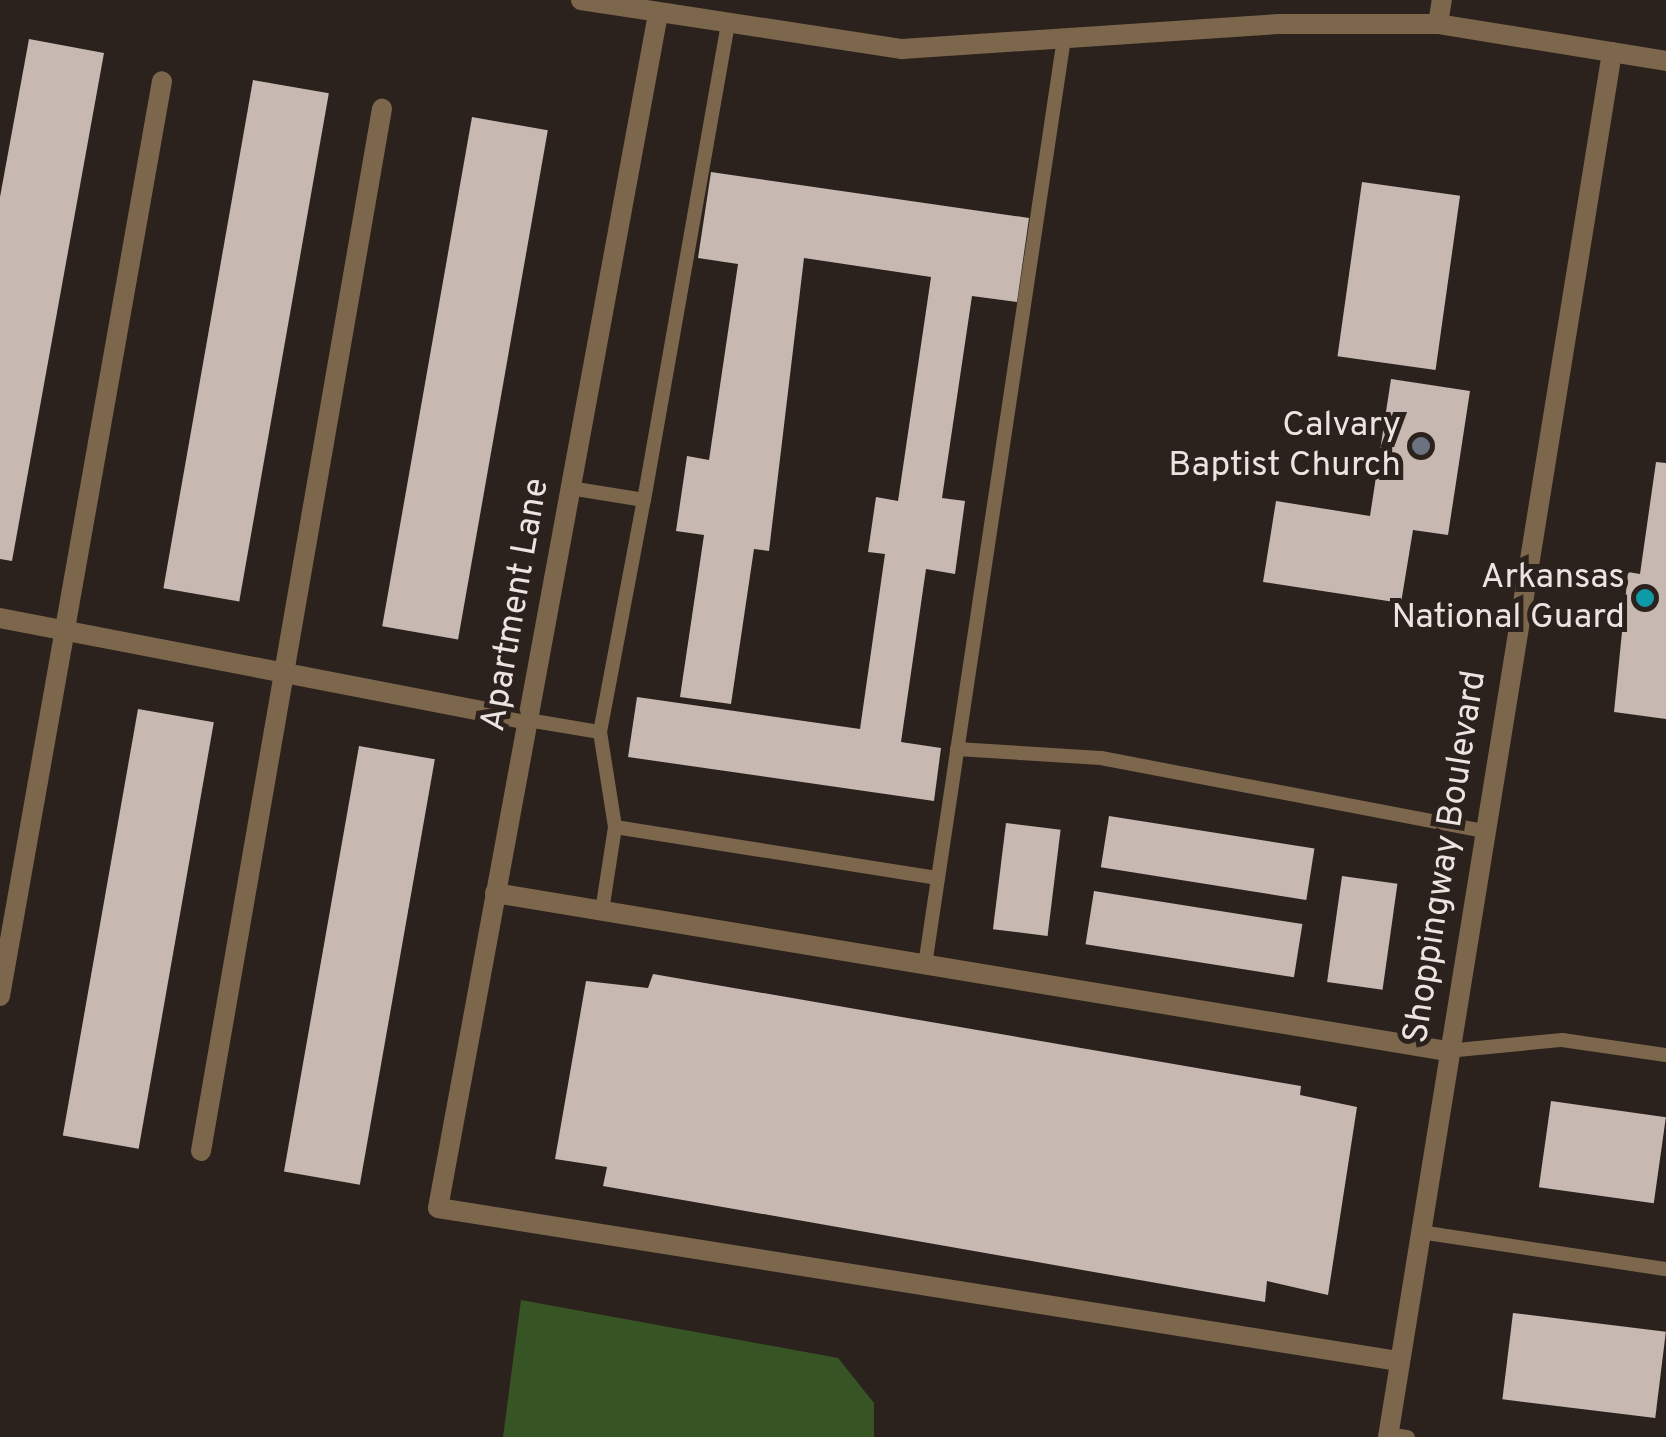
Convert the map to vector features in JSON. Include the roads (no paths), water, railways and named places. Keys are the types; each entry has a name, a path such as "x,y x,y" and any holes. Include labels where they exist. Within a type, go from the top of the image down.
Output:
{"street":[{"path":"580,0 902,49 1064,38 1438,24 1666,61"},
{"path":"1438,24 1442,0"},
{"name":"Apartment Lane","path":"658,14 438,1208 1400,1361"},
{"name":"Shoppingway Boulevard","path":"1395,1436 1400,1361 1446,1051 1612,52"},
{"path":"0,996 162,81"},
{"path":"201,1151 382,109"},
{"path":"0,618 528,720"},
{"path":"496,893 1446,1051"}],"lane":[{"path":"602,911 615,828 600,732 728,24"},
{"path":"925,965 1064,38"},
{"path":"570,488 644,500"},
{"path":"528,720 600,732"},
{"path":"957,749 1101,758 1483,831"},
{"path":"615,828 938,878"},
{"path":"1446,1051 1562,1040 1666,1054"},
{"path":"1420,1232 1666,1268"}],"place":[{"name":"Calvary Baptist Church","path":"1421,446"},
{"name":"Arkansas National Guard","path":"1645,598"}]}
